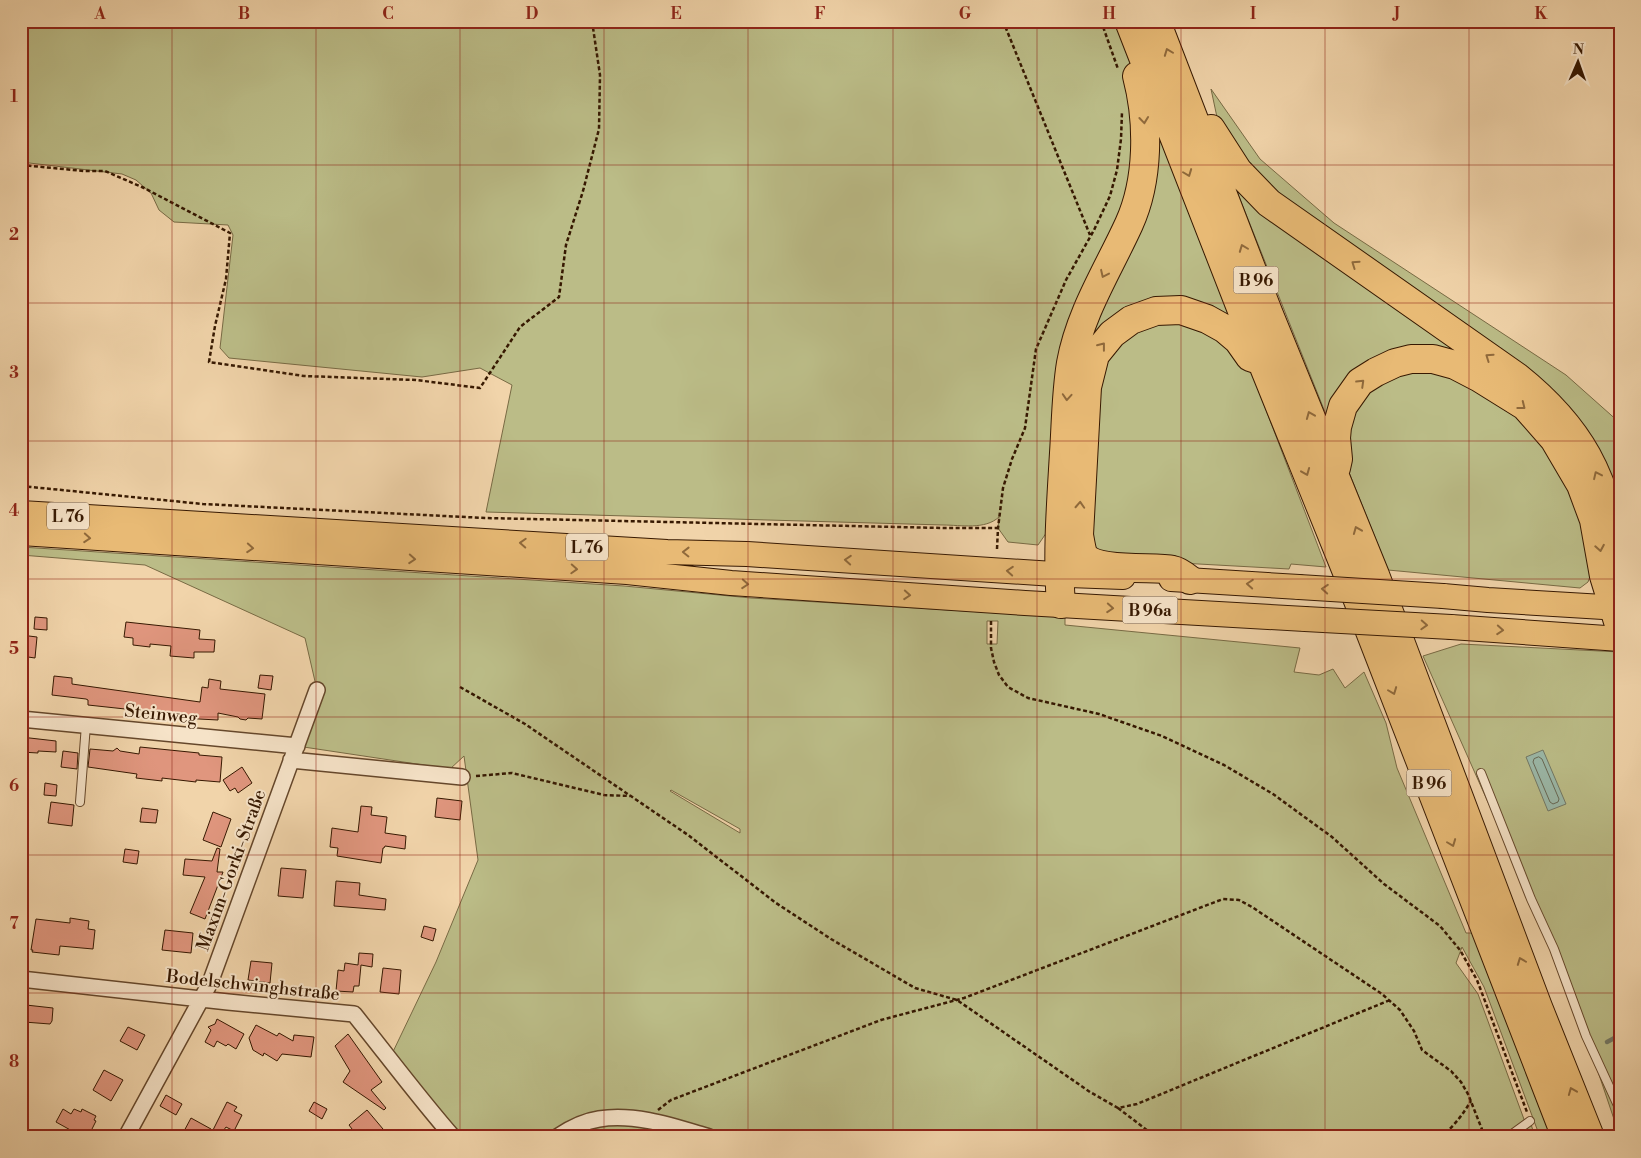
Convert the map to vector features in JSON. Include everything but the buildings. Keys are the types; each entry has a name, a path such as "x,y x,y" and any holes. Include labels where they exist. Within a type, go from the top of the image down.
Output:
{"highway":[{"path":"1064,575 1058,542 1071,362 1084,315 1130,222 1141,179 1144,154 1146,130 1141,92 1122,21"},
{"name":"B 96","path":"1129,21 1262,362 1351,581 1566,1137"},
{"name":"B 96","path":"1156,21 1268,312 1379,584 1538,1007 1590,1137"},
{"path":"1180,82 1197,99 1211,128 1238,171 1269,203 1517,377 1551,407 1570,428 1596,472 1610,510 1620,556"},
{"path":"1190,580 1175,570 1106,566 1094,562 1083,554 1079,535 1087,387 1096,355 1112,334 1131,320 1156,311 1181,310 1207,319 1225,329 1238,340 1250,357 1262,362"},
{"path":"1334,476 1338,459 1337,427 1343,406 1360,382 1395,363 1411,359 1433,359 1455,365 1525,406 1554,439 1569,462 1588,500 1598,538 1604,576 1618,615"},
{"path":"1061,604 1064,575 1079,535"}],"main road":[{"name":"L 76","path":"21,512 115,520 668,552 747,554 1064,575"},
{"name":"L 76","path":"21,533 627,572 741,584 1061,604"},
{"path":"1064,575 1190,580"},
{"name":"B 96a","path":"1190,580 1443,596 1618,615"},
{"name":"B 96a","path":"1061,604 1620,639"}],"street":[{"name":"Maxim-Gorki-Straße","path":"126,1137 210,982 317,690"},
{"name":"Steinweg","path":"21,719 297,746"},
{"path":"291,760 462,777"},
{"name":"Bodelschwinghstraße","path":"23,980 354,1014 453,1137"},
{"path":"557,1137 568,1130 599,1119 625,1118 652,1122 710,1137"}],"lane":[{"path":"80,802 86,725"},
{"path":"1481,773 1531,899 1554,949 1586,1036 1620,1110"},
{"path":"21,1004 23,980"},
{"path":"1508,1137 1530,1121"}],"path":[{"path":"21,165 105,171 144,188 230,233 226,279 214,326 209,362 304,376 416,380 480,388 520,327 559,297 566,245 583,191 599,129 600,75 592,21"},
{"path":"1003,21 1090,236"},
{"path":"1101,21 1118,75"},
{"path":"998,549 998,528 1003,488 1012,459 1026,428 1036,349 1066,280 1110,196 1117,170 1122,110"},
{"path":"21,486 203,504 485,518 998,528"},
{"path":"991,621 991,648 994,662 999,675 1008,687 1028,698 1099,714 1162,736 1224,765 1273,794 1332,837 1384,884 1440,926 1460,950 1477,980 1530,1121"},
{"path":"460,687 525,724 688,835 776,903 831,939 915,988 957,1000 1090,1092 1118,1108 1156,1137"},
{"path":"462,777 512,773 604,795 630,796"},
{"path":"652,1122 660,1107 671,1100 881,1020 957,1000 1223,899 1231,898 1252,907 1390,1000 1400,1010 1414,1031 1422,1050 1451,1071 1462,1082 1485,1137"},
{"path":"1118,1108 1137,1104 1390,1000"},
{"path":"1440,1137 1447,1132 1464,1112 1471,1100"}],"green space":[{"path":"21,21 1115,21 1174,169 1326,567 1291,564 1289,569 1108,559 1049,529 1038,545 1008,542 998,528 999,517 987,524 965,526 486,512 512,385 480,368 422,377 229,358 220,348 233,235 228,225 174,222 159,210 151,193 136,180 122,174 21,162"},
{"path":"1211,89 1260,159 1334,223 1566,375 1620,423 1620,567 1592,571 1588,582 1580,588 1388,570 1228,169"},
{"path":"21,547 624,586 751,598 1065,617 1065,625 1300,648 1294,672 1319,675 1333,669 1345,688 1364,672 1386,723 1397,768 1466,933 1473,933 1553,1137 1540,1137 1484,987 1462,947 1456,963 1478,994 1525,1122 1502,1137 453,1137 390,1058 436,962 478,860 464,756 450,769 297,746 317,690 305,638 145,565 21,555","holes":["987,621 998,621 997,644 987,644","670,791 740,829 740,833"]},
{"path":"1461,644 1620,652 1620,1137 1586,1036 1531,899 1423,656"},
{"path":"1530,1121 1535,1137 1508,1137"}],"water":[{"path":"1543,750 1566,804 1548,811 1526,757"}],"waterway":[{"path":"1607,1042 1620,1035"}]}
